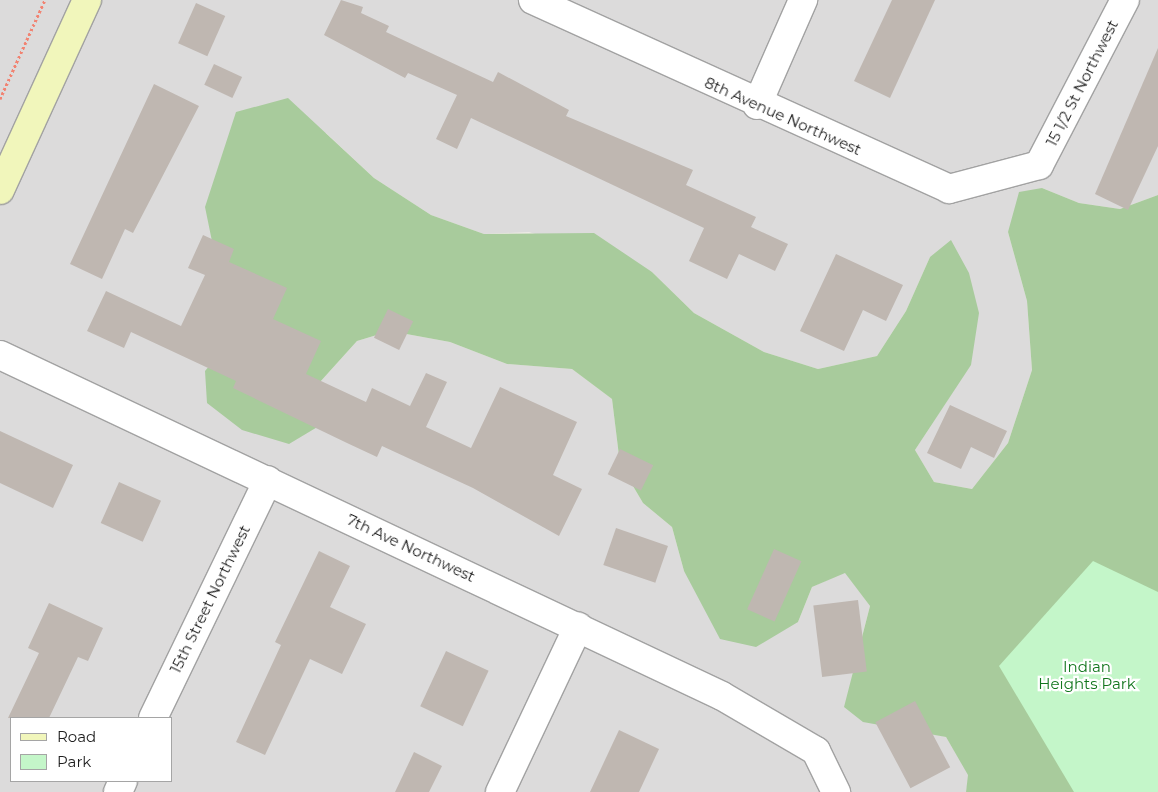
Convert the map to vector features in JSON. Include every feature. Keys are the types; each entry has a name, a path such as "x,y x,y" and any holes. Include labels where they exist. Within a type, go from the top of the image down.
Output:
{"street":[{"path":"0,190 87,0"},
{"name":"8th Avenue Northwest","path":"533,0 757,105 949,190 1039,166"},
{"path":"757,105 803,0"},
{"name":"15 1/2 St Northwest","path":"1039,166 1125,0"},
{"name":"7th Ave Northwest","path":"0,355 722,696 816,751 836,792"},
{"name":"15th Street Northwest","path":"153,717 268,480"},
{"path":"500,792 578,627"}],"path":[{"path":"0,99 45,0"}],"shaded area":[{"path":"0,0 1158,0 1158,195 1120,209 1079,203 1042,188 1008,232 1027,301 1032,370 1008,443 972,489 934,482 915,450 971,364 930,257 906,311 877,356 818,369 764,352 694,313 652,272 529,232 484,234 431,215 374,178 326,133 320,382 357,341 390,331 450,342 507,364 572,369 612,399 620,464 643,503 672,527 684,571 798,622 812,587 845,572 870,606 856,660 904,727 946,737 969,775 966,792 0,792"}],"green space":[{"path":"288,98 374,178 431,215 484,234 594,233 652,272 694,313 764,352 818,369 877,356 906,311 930,257 951,240 969,273 979,313 971,365 915,450 934,482 972,489 1008,443 1032,370 1027,301 1008,232 1019,192 1042,188 1079,203 1120,209 1158,195 1158,792 966,792 968,775 946,737 863,722 844,707 870,606 845,573 812,587 798,622 756,647 720,639 684,571 672,527 643,503 620,464 612,399 572,369 507,364 450,342 390,331 357,341 320,382 319,426 289,444 242,430 207,403 205,371 232,339 205,207 236,112"},
{"name":"Indian Heights Park","path":"1093,561 1158,592 1158,792 1074,792 999,666"}],"building":[{"path":"341,0 363,7 361,13 389,26 386,32 493,82 498,72 569,110 566,116 693,170 686,185 756,217 751,227 788,244 775,271 739,254 727,279 689,261 704,228 471,118 457,149 436,139 457,95 408,73 405,78 324,35"},
{"path":"892,0 935,0 890,98 854,81"},
{"path":"196,3 225,16 207,56 178,43"},
{"path":"1158,48 1158,146 1128,210 1095,194"},
{"path":"214,64 242,77 232,98 204,85"},
{"path":"154,84 199,106 133,233 125,229 102,279 70,264"},
{"path":"203,235 234,249 229,262 287,288 273,319 321,341 306,374 366,402 372,388 410,406 426,373 447,382 426,427 471,448 500,387 577,422 553,475 582,489 559,536 473,488 382,446 377,457 347,443 233,388 236,381 131,332 124,348 87,331 106,291 181,326 205,275 188,268"},
{"path":"836,254 903,285 886,321 863,310 844,351 800,331"},
{"path":"388,309 413,321 399,350 374,338"},
{"path":"950,405 1007,431 994,458 971,447 961,469 927,453"},
{"path":"0,431 73,465 53,508 0,483"},
{"path":"620,449 653,465 641,490 608,474"},
{"path":"119,482 161,501 143,542 101,523"},
{"path":"616,528 668,546 655,583 603,565"},
{"path":"774,549 801,561 775,621 747,609"},
{"path":"319,551 350,566 330,607 366,624 342,674 310,659 265,755 236,742 281,645 275,642"},
{"path":"858,600 867,671 822,677 813,605"},
{"path":"49,603 103,628 88,661 78,657 49,717 8,718 39,653 28,648"},
{"path":"446,651 489,671 463,726 420,706"},
{"path":"915,701 950,767 910,788 875,722"},
{"path":"619,730 659,749 639,792 590,792"},
{"path":"414,752 442,766 429,792 395,792"}]}
